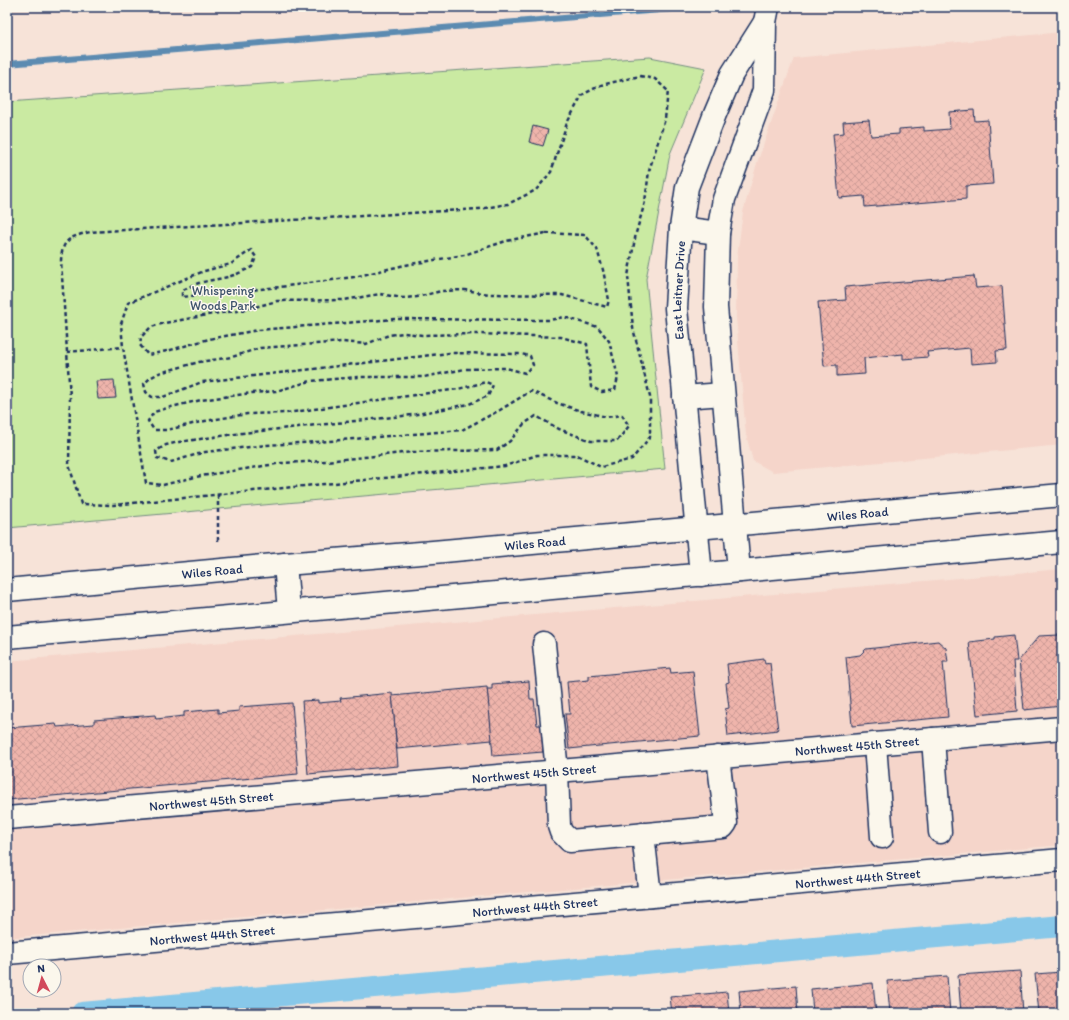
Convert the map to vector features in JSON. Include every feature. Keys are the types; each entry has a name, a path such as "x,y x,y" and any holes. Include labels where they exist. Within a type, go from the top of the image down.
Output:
{"street":[{"name":"East Leitner Drive","path":"701,575 676,308 681,228 687,187 715,114 732,74 766,15"},
{"name":"East Leitner Drive","path":"739,571 716,307 718,233 724,199 764,90 766,15"},
{"path":"681,228 718,233"},
{"path":"684,397 723,394"},
{"name":"Wiles Road","path":"7,590 1062,495"},
{"path":"7,637 1062,542"},
{"path":"285,564 289,612"},
{"path":"544,644 556,771 559,826 565,838 570,841 723,827 726,823 718,757"},
{"name":"Northwest 45th Street","path":"7,818 1062,728"},
{"path":"933,739 940,832"},
{"path":"875,744 882,837"},
{"path":"644,834 650,896"},
{"name":"Northwest 44th Street","path":"7,953 1062,860"}],"path":[{"path":"640,76 655,79 668,91 665,119 649,171 645,202 636,233 628,276 633,328 650,397 650,436 632,459 601,467 577,455 537,455 505,466 218,494 113,505 81,504 69,465 70,397 61,261 62,249 66,242 77,235 90,232 479,209 508,204 536,190 551,172 568,124 582,95 601,85 640,76"},
{"path":"546,233 568,233 585,236 597,249 609,300 607,307 562,294 489,294 465,290 441,291 417,297 403,298 380,294 344,300 277,301 244,310 180,320 152,327 141,337 140,345 148,355 209,339 258,330 395,319 550,320 564,317 598,327 609,341 618,377 615,390 602,392 591,387 588,344 561,337 478,334 422,335 404,333 390,335 366,344 342,342 260,348 232,357 199,362 159,373 150,378 144,384 146,392 152,397 163,397 202,382 449,353 521,354 530,356 533,365 525,373 506,368 465,369 424,377 358,377 312,381 276,391 201,400 170,407 154,412 148,421 154,430 167,430 205,421 247,414 286,413 458,389 486,382 493,385 488,396 469,404 412,415 242,433 179,442 166,445 156,451 157,458 171,462 205,452 267,445 462,430 500,410 531,391 557,403 581,411 606,417 622,415 630,426 617,441 591,441 559,429 536,416 524,424 510,441 497,450 413,452 326,461 282,463 195,477 163,485 146,483 123,347 121,324 128,303 204,271 231,264 251,250 256,257 252,267 237,274 198,282 182,291 182,297 280,287 354,276 405,264 464,255 506,241 546,233"},
{"path":"67,352 123,347"},
{"path":"218,494 218,544"}],"shaded area":[{"path":"1062,32 1062,445 773,472 753,461 746,435 736,317 737,257 743,212 757,163 794,58"},
{"path":"1062,569 1062,845 7,938 7,661"}],"green space":[{"name":"Whispering Woods Park","path":"650,57 706,68 670,154 646,279 665,469 7,528 7,102"}],"building":[{"path":"974,110 975,121 988,120 993,184 966,186 966,199 865,207 864,196 839,198 833,134 844,133 843,122 869,120 871,136 899,134 899,129 924,127 924,131 950,129 949,112"},
{"path":"533,126 548,130 543,146 529,142"},
{"path":"974,276 976,288 1002,286 1007,350 996,351 997,362 971,364 970,348 927,352 928,357 903,359 903,354 864,358 865,374 837,376 837,365 824,366 818,302 846,300 845,287"},
{"path":"114,380 116,398 98,399 96,381"},
{"path":"1014,635 1017,661 1013,661 1017,711 977,715 969,642"},
{"path":"1059,635 1062,666 1062,706 1024,710 1019,660 1039,636"},
{"path":"938,641 946,648 948,662 943,662 948,717 852,726 846,657 860,655 866,649"},
{"path":"1062,642 1062,666 1060,643"},
{"path":"764,659 765,664 770,663 778,730 728,736 725,709 729,708 726,683 729,682 727,664"},
{"path":"670,668 671,673 693,671 700,736 569,749 565,714 570,714 567,682 589,680 589,676"},
{"path":"529,681 530,699 534,699 537,725 541,725 543,752 493,756 487,689 492,689 492,684"},
{"path":"487,687 492,740 397,749 392,696"},
{"path":"392,693 398,766 308,774 302,701 318,700 318,703 341,701 340,698"},
{"path":"292,703 298,774 7,800 7,728 56,724 57,727 94,724 94,720 155,715 156,719 184,716 184,712 218,709 218,713 239,711 239,707"},
{"path":"1020,971 1023,1013 961,1013 958,975"},
{"path":"1062,972 1062,1013 1039,1013 1035,974"},
{"path":"947,976 950,1013 890,1013 887,981"},
{"path":"873,983 876,1013 813,1013 811,989"},
{"path":"796,986 798,1013 741,1013 739,991"},
{"path":"727,992 729,1013 672,1013 670,997"},
{"path":"655,1010 655,1013 617,1013"}],"waterway":[{"path":"7,64 697,7"},
{"path":"82,1013 1062,926"}]}
